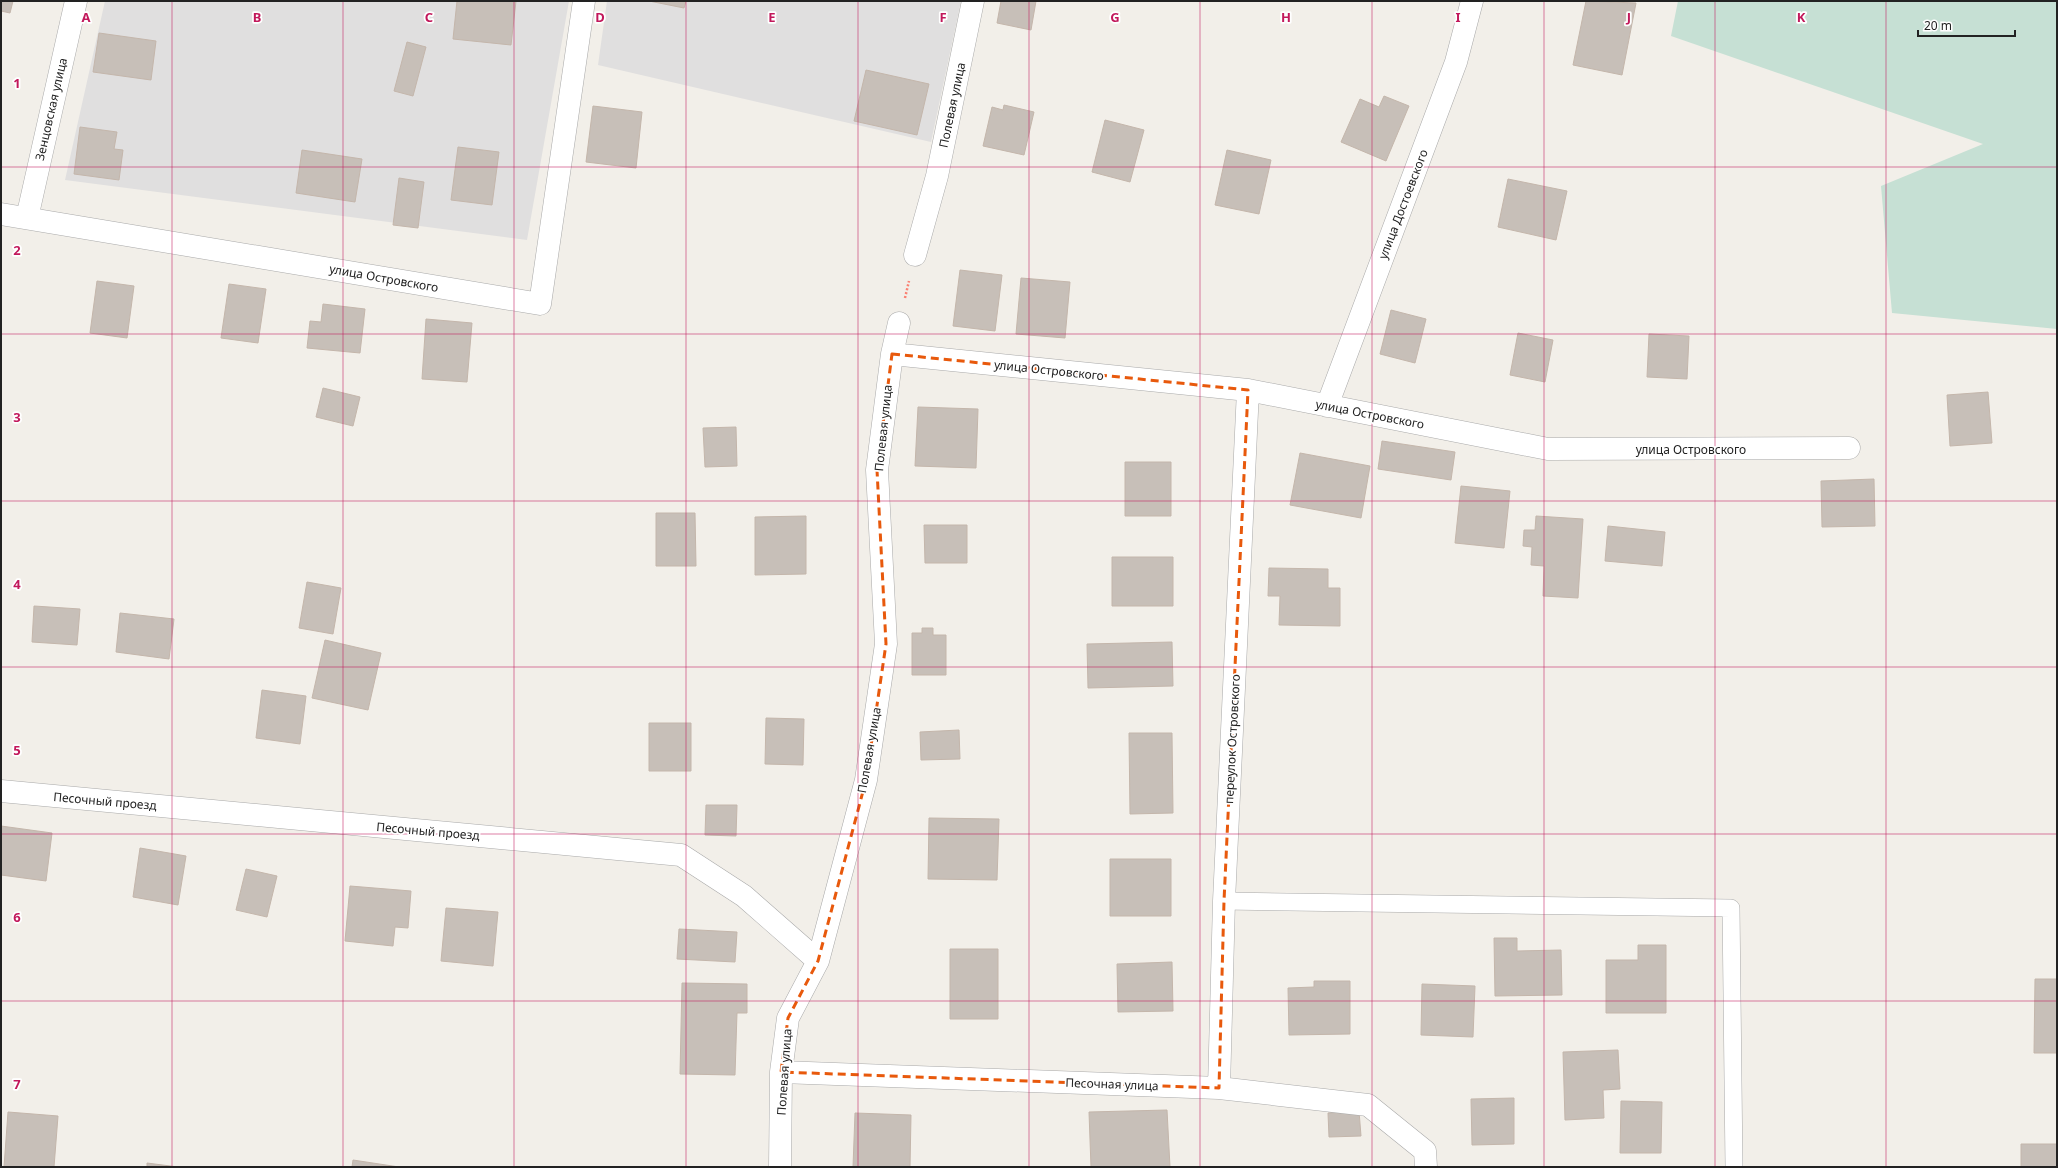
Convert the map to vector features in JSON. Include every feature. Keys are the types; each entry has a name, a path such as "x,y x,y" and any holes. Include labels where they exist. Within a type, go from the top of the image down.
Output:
{"street":[{"name":"Зенцовская улица","path":"27,218 76,1"},
{"name":"улица Островского","path":"1,214 540,304 584,1"},
{"name":"Полевая улица","path":"915,255 937,176 973,1"},
{"name":"улица Достоевского","path":"1327,406 1456,62 1472,1"},
{"name":"Полевая улица","path":"780,1167 781,1072 788,1018 818,961 866,780 886,644 877,470 892,354 899,323"},
{"name":"улица Островского","path":"892,354 1248,390 1548,449 1849,448"},
{"name":"переулок Островского","path":"1219,1088 1224,900 1248,390"},
{"name":"Песочный проезд","path":"1,791 681,855 744,896 818,961"},
{"name":"Песочная улица","path":"781,1072 1219,1088 1368,1105 1426,1159"}],"lane":[{"path":"1224,900 1731,908 1734,1167"}],"path":[{"path":"899,323 915,255"}],"highlighted area":[{"path":"892,354 1248,390 1224,901 1219,1088 781,1072 788,1018 818,961 866,780 886,644 877,470"}],"shaded area":[{"path":"105,1 569,1 527,240 65,180"},
{"path":"607,1 961,1 931,142 598,65"}],"green space":[{"path":"1678,1 2057,1 2057,329 1892,313 1881,186 1983,144 1671,36"}],"building":[{"path":"1,1 13,1 10,13 1,11"},
{"path":"457,1 516,1 511,45 453,39"},
{"path":"649,1 686,1 684,8"},
{"path":"1001,1 1036,1 1031,30 997,23"},
{"path":"1586,1 1636,3 1622,75 1573,65"},
{"path":"99,33 156,41 151,80 93,72"},
{"path":"407,42 426,47 413,96 394,91"},
{"path":"866,70 929,84 917,135 854,121"},
{"path":"1384,96 1409,106 1386,161 1341,142 1360,99 1379,107"},
{"path":"1004,105 1034,112 1024,155 983,146 992,107 1003,110"},
{"path":"593,106 642,112 636,168 586,162"},
{"path":"1105,120 1144,130 1130,182 1092,172"},
{"path":"80,127 117,132 114,149 123,150 119,180 74,174"},
{"path":"458,147 499,152 492,205 451,200"},
{"path":"302,150 362,159 355,202 296,193"},
{"path":"1227,150 1271,160 1259,214 1215,205"},
{"path":"399,178 424,182 418,228 393,225"},
{"path":"1508,179 1567,191 1556,240 1498,227"},
{"path":"960,270 1002,275 995,331 953,326"},
{"path":"1021,278 1070,282 1065,338 1016,334"},
{"path":"97,281 134,286 127,338 90,333"},
{"path":"229,284 266,289 258,343 221,338"},
{"path":"323,304 365,309 360,353 307,348 310,321 321,322"},
{"path":"1391,310 1426,319 1415,363 1380,354"},
{"path":"426,319 472,323 467,382 422,379"},
{"path":"1518,333 1553,340 1545,382 1510,375"},
{"path":"1649,334 1689,336 1687,379 1647,377"},
{"path":"323,388 360,397 353,426 316,417"},
{"path":"1988,392 1992,443 1950,446 1947,395"},
{"path":"918,407 978,409 976,468 915,466"},
{"path":"736,427 737,466 705,467 703,428"},
{"path":"1382,441 1455,452 1451,480 1378,469"},
{"path":"1300,453 1370,466 1361,518 1290,505"},
{"path":"1125,462 1171,462 1171,516 1125,516"},
{"path":"1874,479 1875,526 1822,527 1821,481"},
{"path":"1461,486 1510,491 1504,548 1455,543"},
{"path":"656,513 695,513 696,566 656,566"},
{"path":"806,516 806,574 755,575 755,517"},
{"path":"1536,516 1583,519 1578,598 1543,596 1544,566 1531,565 1532,547 1523,546 1524,530 1535,530"},
{"path":"924,525 967,525 967,563 925,563"},
{"path":"1608,526 1665,532 1662,566 1605,561"},
{"path":"1112,557 1173,557 1173,606 1112,606"},
{"path":"1269,568 1328,569 1328,588 1340,588 1340,626 1279,625 1280,596 1268,596"},
{"path":"307,582 341,588 333,634 299,628"},
{"path":"34,606 80,609 77,645 32,642"},
{"path":"120,613 174,619 169,659 116,652"},
{"path":"922,628 933,628 933,635 946,635 946,675 912,675 912,633 922,633"},
{"path":"325,640 381,653 368,710 312,698"},
{"path":"1172,642 1173,686 1088,688 1087,644"},
{"path":"262,690 306,696 300,744 256,738"},
{"path":"766,718 804,719 803,765 765,764"},
{"path":"649,723 691,723 691,771 649,771"},
{"path":"959,730 960,759 921,760 920,732"},
{"path":"1129,733 1172,733 1173,813 1130,814"},
{"path":"706,805 737,805 736,836 705,835"},
{"path":"929,818 999,819 997,880 928,879"},
{"path":"1,826 52,833 46,881 1,875"},
{"path":"140,848 186,856 178,905 133,897"},
{"path":"1110,859 1171,859 1171,916 1110,916"},
{"path":"246,869 277,876 267,917 236,910"},
{"path":"350,886 411,891 408,928 395,927 393,946 345,941"},
{"path":"446,908 498,912 493,966 441,961"},
{"path":"679,929 737,932 735,962 677,959"},
{"path":"1494,938 1517,938 1517,951 1561,950 1562,995 1495,996"},
{"path":"1638,945 1666,945 1666,1013 1606,1013 1606,960 1638,960"},
{"path":"950,949 998,949 998,1019 950,1019"},
{"path":"1172,962 1173,1011 1118,1012 1117,964"},
{"path":"2035,979 2057,979 2057,1053 2034,1053"},
{"path":"1314,981 1350,981 1350,1034 1289,1035 1288,988 1314,987"},
{"path":"682,983 747,984 747,1013 737,1013 735,1075 680,1074"},
{"path":"1422,984 1475,986 1473,1037 1421,1035"},
{"path":"1618,1050 1620,1089 1603,1090 1604,1118 1565,1120 1563,1052"},
{"path":"1514,1098 1514,1144 1472,1145 1471,1099"},
{"path":"1621,1101 1662,1102 1661,1153 1620,1153"},
{"path":"1167,1110 1170,1167 1091,1167 1089,1112"},
{"path":"1359,1111 1361,1136 1329,1137 1328,1113"},
{"path":"8,1112 58,1116 54,1167 4,1167"},
{"path":"855,1113 911,1115 910,1167 853,1167"},
{"path":"2021,1144 2057,1144 2057,1167 2021,1167"},
{"path":"353,1160 399,1167 352,1167"},
{"path":"147,1163 178,1167 147,1167"}]}
